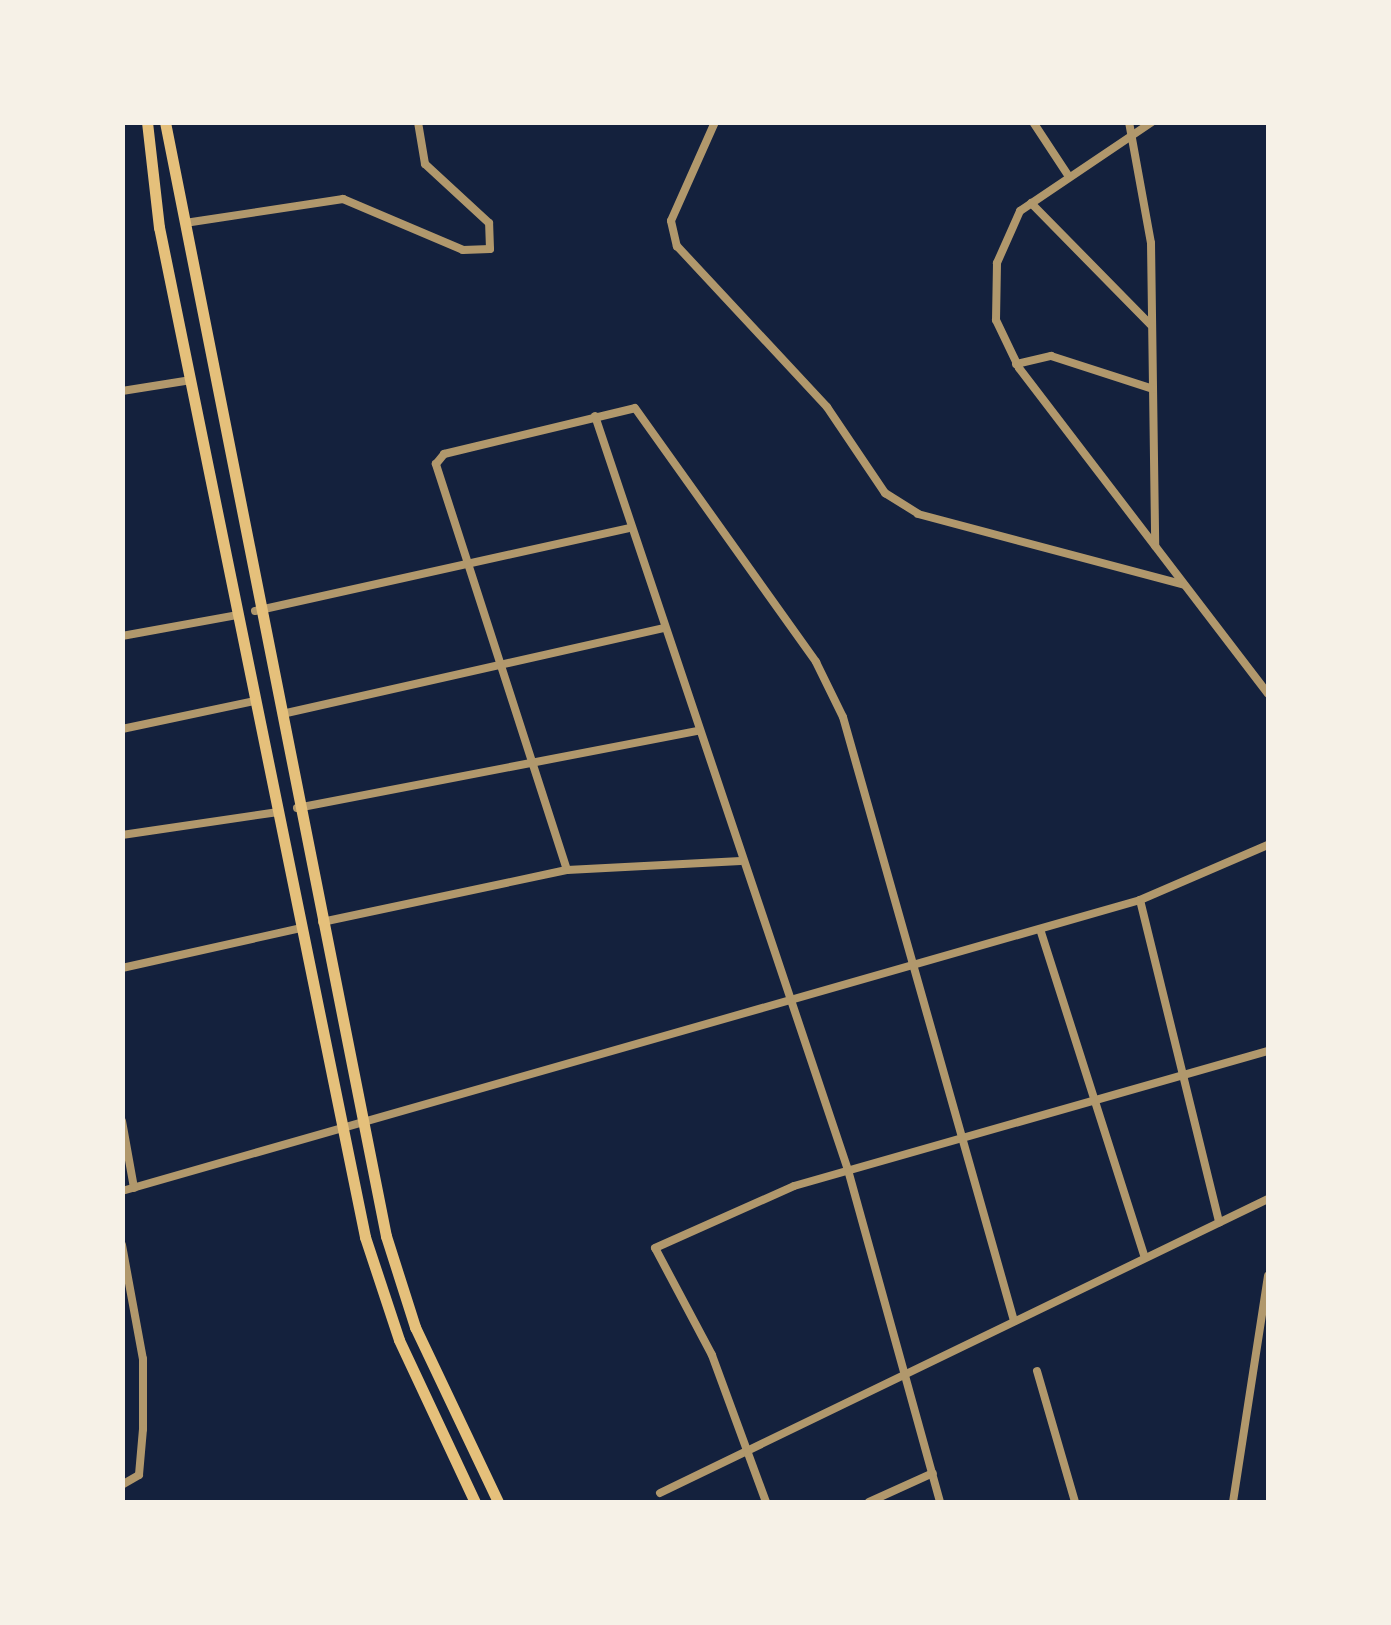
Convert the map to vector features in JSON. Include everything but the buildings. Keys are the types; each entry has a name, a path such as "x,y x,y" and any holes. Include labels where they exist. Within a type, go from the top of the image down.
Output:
{"highway":[{"path":"147,122 191,380 341,1126 398,1340 475,1502"},
{"path":"165,122 180,224 255,611 361,1119 415,1327 498,1502"},
{"path":"211,476 228,473"}],"street":[{"path":"180,224 343,199 462,250 490,249 489,223 425,164 418,122"},
{"path":"714,122 671,221 677,246 827,407 885,493 918,514 1184,585"},
{"path":"1033,122 1068,174"},
{"path":"1129,122 1151,243 1156,547"},
{"path":"1152,122 1068,174 1030,203 1003,237 994,290 1016,364 1268,694"},
{"path":"1030,203 1152,325"},
{"path":"1016,364 1051,356 1153,389"},
{"path":"122,392 191,380"},
{"path":"567,870 466,563 438,458 595,416 646,414 768,605 816,662 872,795 919,965 960,1144 1014,1321"},
{"path":"595,416 628,528 848,1170 940,1502"},
{"path":"255,611 628,528"},
{"path":"122,636 238,616"},
{"path":"277,715 663,628"},
{"path":"122,728 255,700"},
{"path":"297,808 532,756 698,731"},
{"path":"122,836 278,812"},
{"path":"122,1192 361,1119 792,1001 1140,900 1268,845"},
{"path":"322,922 567,870 741,861"},
{"path":"1140,900 1220,1222"},
{"path":"122,968 301,928"},
{"path":"1040,929 1088,1101 1145,1258"},
{"path":"766,1502 712,1355 655,1248 717,1213 848,1170 960,1144 1088,1101 1268,1050"},
{"path":"122,1121 134,1188"},
{"path":"660,1493 908,1377 1014,1321 1268,1199"},
{"path":"122,1245 125,1286 143,1359 144,1429 139,1475 122,1485"},
{"path":"1233,1502 1268,1276"},
{"path":"1255,1364 1268,1359"},
{"path":"1037,1371 1075,1502"},
{"path":"869,1502 933,1473"}]}
